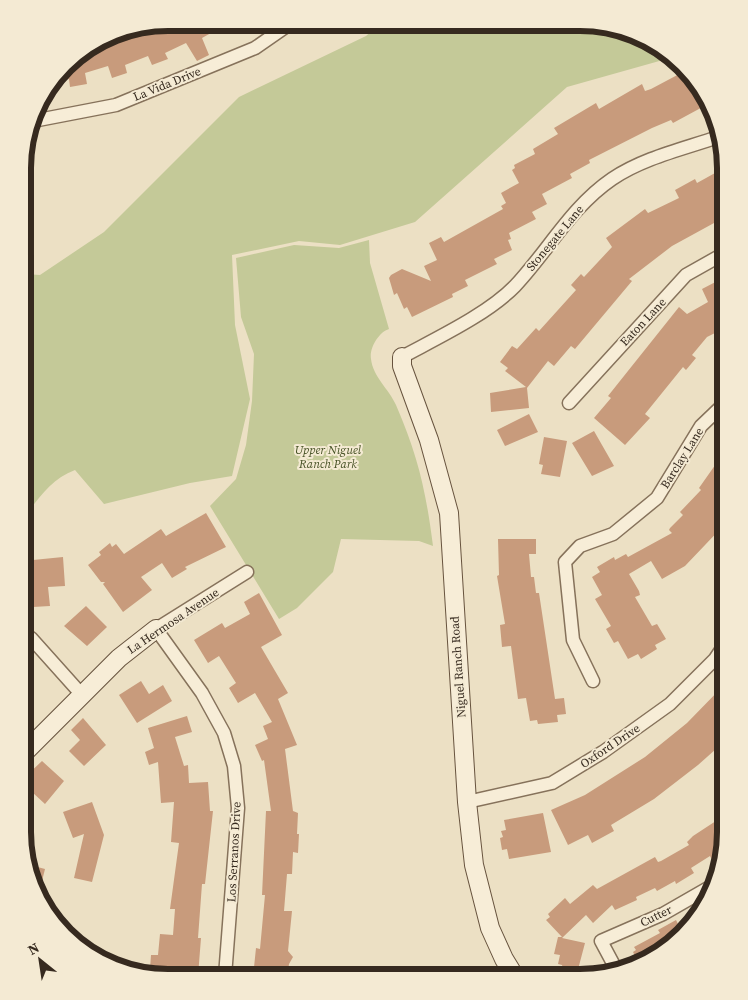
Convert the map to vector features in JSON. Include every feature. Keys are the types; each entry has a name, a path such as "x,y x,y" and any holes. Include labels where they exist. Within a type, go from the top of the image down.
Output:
{"street":[{"name":"La Vida Drive","path":"41,119 116,105 254,48 278,32"},
{"name":"Stonegate Lane","path":"402,357 470,320 514,287 573,214 612,179 649,160 713,139"},
{"name":"Eaton Lane","path":"569,403 686,275 717,258"},
{"name":"Niguel Ranch Road","path":"402,357 402,366 429,440 449,513 467,802 480,894 490,928 510,969"},
{"name":"Barclay Lane","path":"593,681 573,640 565,562 580,546 613,534 657,498 702,426 717,411"},
{"name":"La Hermosa Avenue","path":"31,746 119,658 156,629 247,572"},
{"name":"Los Serranos Drive","path":"156,629 202,693 224,733 234,766 238,808 226,969"},
{"path":"31,638 82,695"},
{"name":"Oxford Drive","path":"467,802 552,783 603,752 670,704 716,656"},
{"name":"Cutter","path":"614,964 601,941 663,914 703,891"}],"green space":[{"path":"371,31 598,32 640,45 663,60 567,87 415,222 340,245 299,241 232,255 235,325 250,399 232,476 190,483 104,504 75,470 52,484 31,509 31,274 40,275 104,232 239,97 366,36"},
{"name":"Upper Niguel Ranch Park","path":"369,240 370,263 389,329 382,333 376,341 371,355 372,365 396,405 416,458 424,491 433,546 419,541 341,539 333,572 297,608 279,619 210,506 236,479 246,445 252,401 254,354 241,317 236,258 294,245 339,248"}],"building":[{"path":"159,32 213,32 202,38 209,55 197,61 186,43 165,53 168,59 152,65 148,56 125,65 127,73 112,78 108,66 85,73 87,84 70,87 69,79 63,80 92,54 133,36"},
{"path":"679,74 694,92 702,107 673,123 671,120 652,128 589,160 590,163 570,174 572,178 542,194 547,204 532,212 536,219 509,233 511,239 508,240 512,250 494,259 497,264 465,280 468,286 452,294 453,297 412,317 407,307 404,309 397,293 394,295 389,278 391,275 402,269 431,281 424,266 437,260 429,243 441,237 444,242 503,209 501,206 506,203 501,193 519,183 512,170 515,168 514,165 535,154 533,149 558,134 554,128 596,103 599,109 642,84 645,91"},
{"path":"715,173 717,177 717,221 672,246 629,279 632,281 575,349 571,346 554,366 548,361 527,388 529,408 491,412 490,393 526,387 505,371 508,368 500,362 512,346 517,349 536,328 539,331 576,290 571,285 581,274 584,277 612,247 606,238 645,209 648,213 679,198 675,190 695,179 697,183"},
{"path":"717,281 717,332 707,337 692,355 696,358 686,370 683,367 645,414 650,418 625,445 594,418 611,398 608,396 679,307 687,314 708,302 702,289"},
{"path":"529,414 538,432 505,446 497,430"},
{"path":"594,431 614,466 592,476 572,443"},
{"path":"544,437 567,441 560,477 541,474 543,465 539,464"},
{"path":"717,463 716,533 685,566 662,579 651,561 629,574 639,591 640,595 635,597 652,626 657,624 666,639 655,645 657,649 641,659 638,654 628,659 618,641 614,643 606,629 611,626 595,599 602,595 592,577 600,572 597,567 614,557 615,560 626,554 628,557 672,533 669,530 670,528 683,515 680,512 701,490 699,488"},
{"path":"206,513 226,547 185,567 187,569 172,578 162,563 141,577 152,590 123,612 103,584 105,582 101,582 88,565 101,555 99,552 110,543 112,547 116,544 124,554 161,529 166,536"},
{"path":"498,539 536,539 536,554 529,554 531,577 534,577 536,593 539,593 555,699 564,698 566,714 557,715 558,722 538,724 537,720 530,721 526,698 518,699 511,646 502,647 500,625 505,624 497,576 499,575"},
{"path":"63,557 65,586 48,587 50,606 33,607 31,560"},
{"path":"259,593 282,635 261,647 288,693 278,699 297,745 285,749 293,811 298,813 297,834 299,834 298,853 293,852 292,874 287,874 284,911 292,911 288,951 293,957 288,969 254,969 256,948 260,949 265,895 262,895 266,811 271,811 264,760 262,761 255,745 268,739 263,726 272,722 255,693 238,703 229,688 236,683 219,656 208,663 194,640 222,623 225,628 250,614 244,602"},
{"path":"86,606 107,627 87,646 64,626"},
{"path":"141,681 149,694 163,685 172,701 137,723 119,695"},
{"path":"716,693 716,749 654,799 611,825 614,831 592,843 588,835 568,845 551,810 585,795 645,757 687,723"},
{"path":"187,716 192,732 175,737 184,766 188,765 189,783 208,782 210,811 213,811 205,884 202,884 198,938 201,938 199,969 150,968 151,955 158,955 160,934 173,935 175,909 170,909 179,843 171,842 174,802 161,803 158,762 149,765 145,752 154,748 148,728"},
{"path":"83,718 106,745 84,766 69,751 80,740 71,730"},
{"path":"42,761 64,781 45,804 31,793 31,771"},
{"path":"92,802 104,835 92,882 74,878 84,834 73,838 63,812"},
{"path":"543,813 551,852 509,859 507,849 502,850 500,838 503,837 501,831 506,830 504,820"},
{"path":"716,821 714,859 712,860 710,856 691,868 694,873 676,884 675,881 657,891 655,888 636,897 637,900 615,910 612,905 593,923 586,915 562,938 585,943 578,969 563,969 562,965 558,964 560,955 554,954 558,937 562,937 546,920 550,917 548,914 565,898 570,904 593,885 597,889 655,857 658,862 661,861 689,845 687,842"},
{"path":"36,867 45,869 42,883"},
{"path":"676,920 679,926 656,946 635,957 633,952 636,950 634,947 660,933 658,930"}]}
